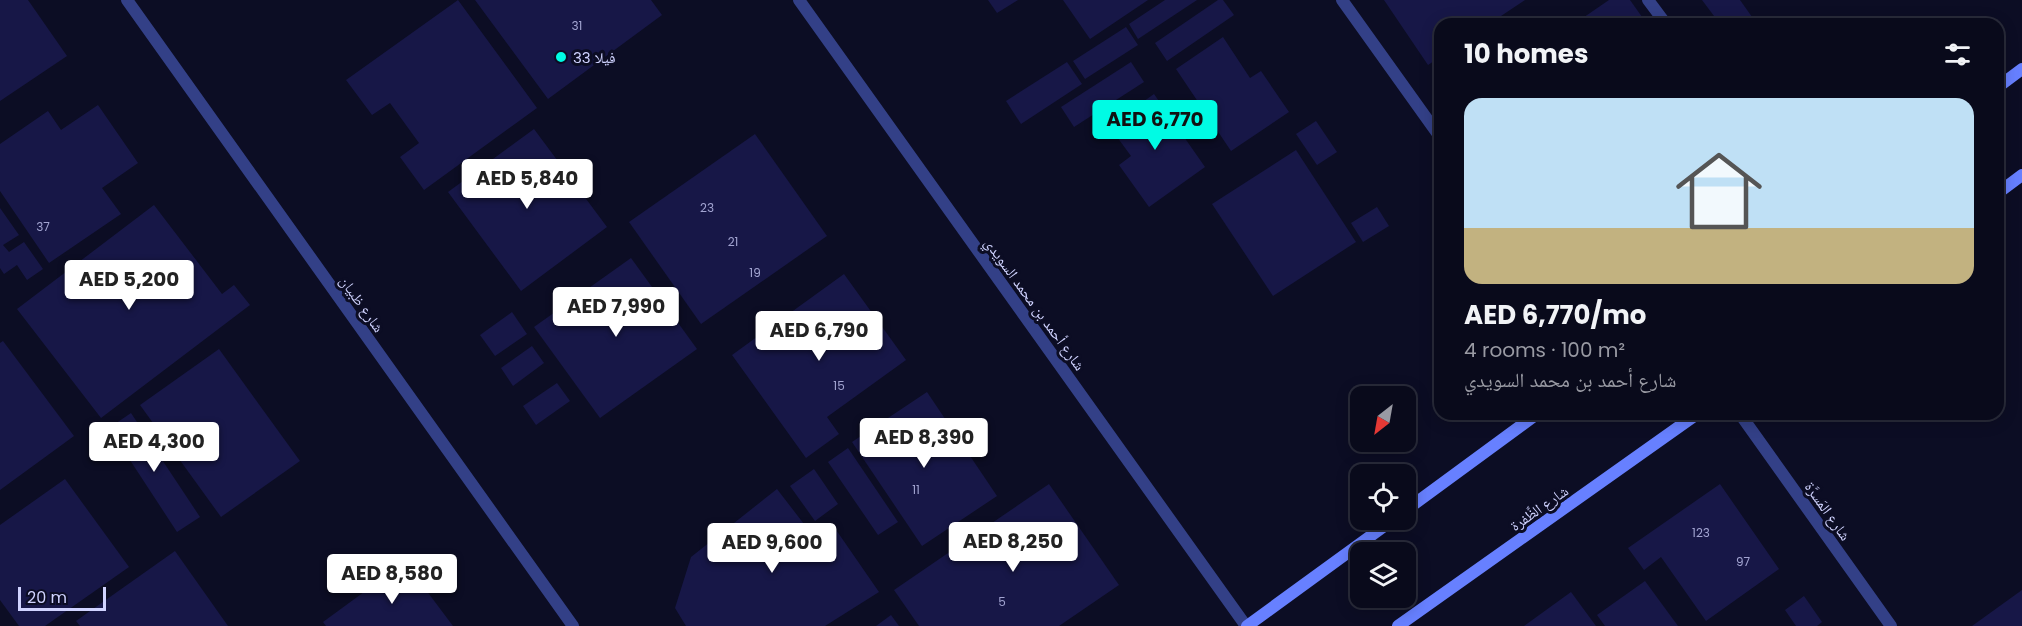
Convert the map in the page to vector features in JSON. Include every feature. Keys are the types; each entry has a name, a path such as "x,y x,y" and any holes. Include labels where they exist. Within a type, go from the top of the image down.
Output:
{"main road":[{"path":"2004,82 2022,69"},
{"path":"2004,188 2022,175"},
{"path":"1416,503 1529,420"},
{"name":"شارع الظَّفرة","path":"1398,626 1689,420"},
{"path":"1247,626 1379,530"}],"street":[{"name":"شارع ظبيان","path":"127,0 573,626"},
{"name":"شارع أحمد بن محمد السويدي","path":"799,0 1247,626"},
{"path":"1342,0 1434,129"},
{"path":"1648,0 1662,18"},
{"name":"شارع المَسرَّة","path":"1744,420 1891,626"}],"building":[{"path":"0,0 28,0 67,56 0,101"},
{"path":"458,0 537,108 424,190 400,157 419,143 390,103 372,115 346,80"},
{"name":"فيلا 33","path":"475,0 651,0 662,15 548,99"},
{"path":"988,0 1018,0 997,13"},
{"path":"1063,0 1148,0 1090,39"},
{"path":"1165,0 1197,0 1138,39 1129,24"},
{"path":"1218,0 1223,0 1234,15 1167,61 1155,43"},
{"path":"1384,0 1525,0 1498,18 1434,18 1434,61 1428,65"},
{"path":"1609,0 1630,0 1643,18 1583,18"},
{"path":"1702,0 1740,0 1753,18 1716,18"},
{"path":"1126,27 1138,45 1085,79 1073,61"},
{"path":"1223,37 1250,78 1261,71 1289,112 1231,151 1176,69"},
{"path":"1067,62 1082,84 1021,124 1006,101"},
{"path":"1131,62 1144,82 1074,127 1061,107"},
{"path":"1154,94 1205,167 1149,207 1119,165 1131,156 1109,126"},
{"path":"98,105 138,163 102,188 121,214 49,263 0,191 0,144 48,111 61,130"},
{"path":"1316,121 1337,152 1317,165 1296,134"},
{"path":"534,129 607,227 521,291 448,192"},
{"path":"755,134 827,236 701,324 629,222"},
{"path":"1296,150 1356,242 1273,296 1212,204"},
{"path":"154,205 222,294 234,285 250,305 101,418 17,309"},
{"path":"1377,207 1389,226 1363,242 1351,223"},
{"path":"0,208 19,235 3,245 9,252 24,242 43,269 27,280 17,265 4,274 0,268"},
{"path":"631,258 697,349 600,418 534,327"},
{"path":"844,274 906,360 827,417 839,434 806,458 732,355"},
{"path":"512,312 527,334 495,356 480,335"},
{"path":"3,341 74,436 0,490 0,343"},
{"path":"532,346 544,363 513,386 501,368"},
{"path":"219,349 300,461 221,517 140,405"},
{"path":"557,383 570,401 536,425 523,406"},
{"path":"927,392 997,496 922,546 852,442"},
{"path":"131,413 200,517 177,532 109,428"},
{"path":"848,448 898,522 878,535 828,462"},
{"path":"814,469 838,504 815,521 790,486"},
{"path":"65,479 129,567 45,626 19,626 0,600 0,525"},
{"path":"1049,484 1119,585 1059,626 919,626 894,590"},
{"path":"1720,484 1779,569 1706,621 1661,557 1644,570 1628,548"},
{"path":"777,489 814,537 832,524 879,592 825,626 686,626 675,608 691,557"},
{"path":"175,551 228,626 80,626 76,621"},
{"path":"405,562 453,626 326,626 323,622"},
{"path":"1645,581 1678,626 1605,626 1597,615"},
{"path":"2022,590 2022,626 1972,626"},
{"path":"1571,592 1596,626 1524,626"},
{"path":"1804,596 1822,622 1817,626 1796,626 1785,610"},
{"path":"891,615 899,626 876,626"}],"place":[{"name":"فيلا 33","path":"561,57"}]}
